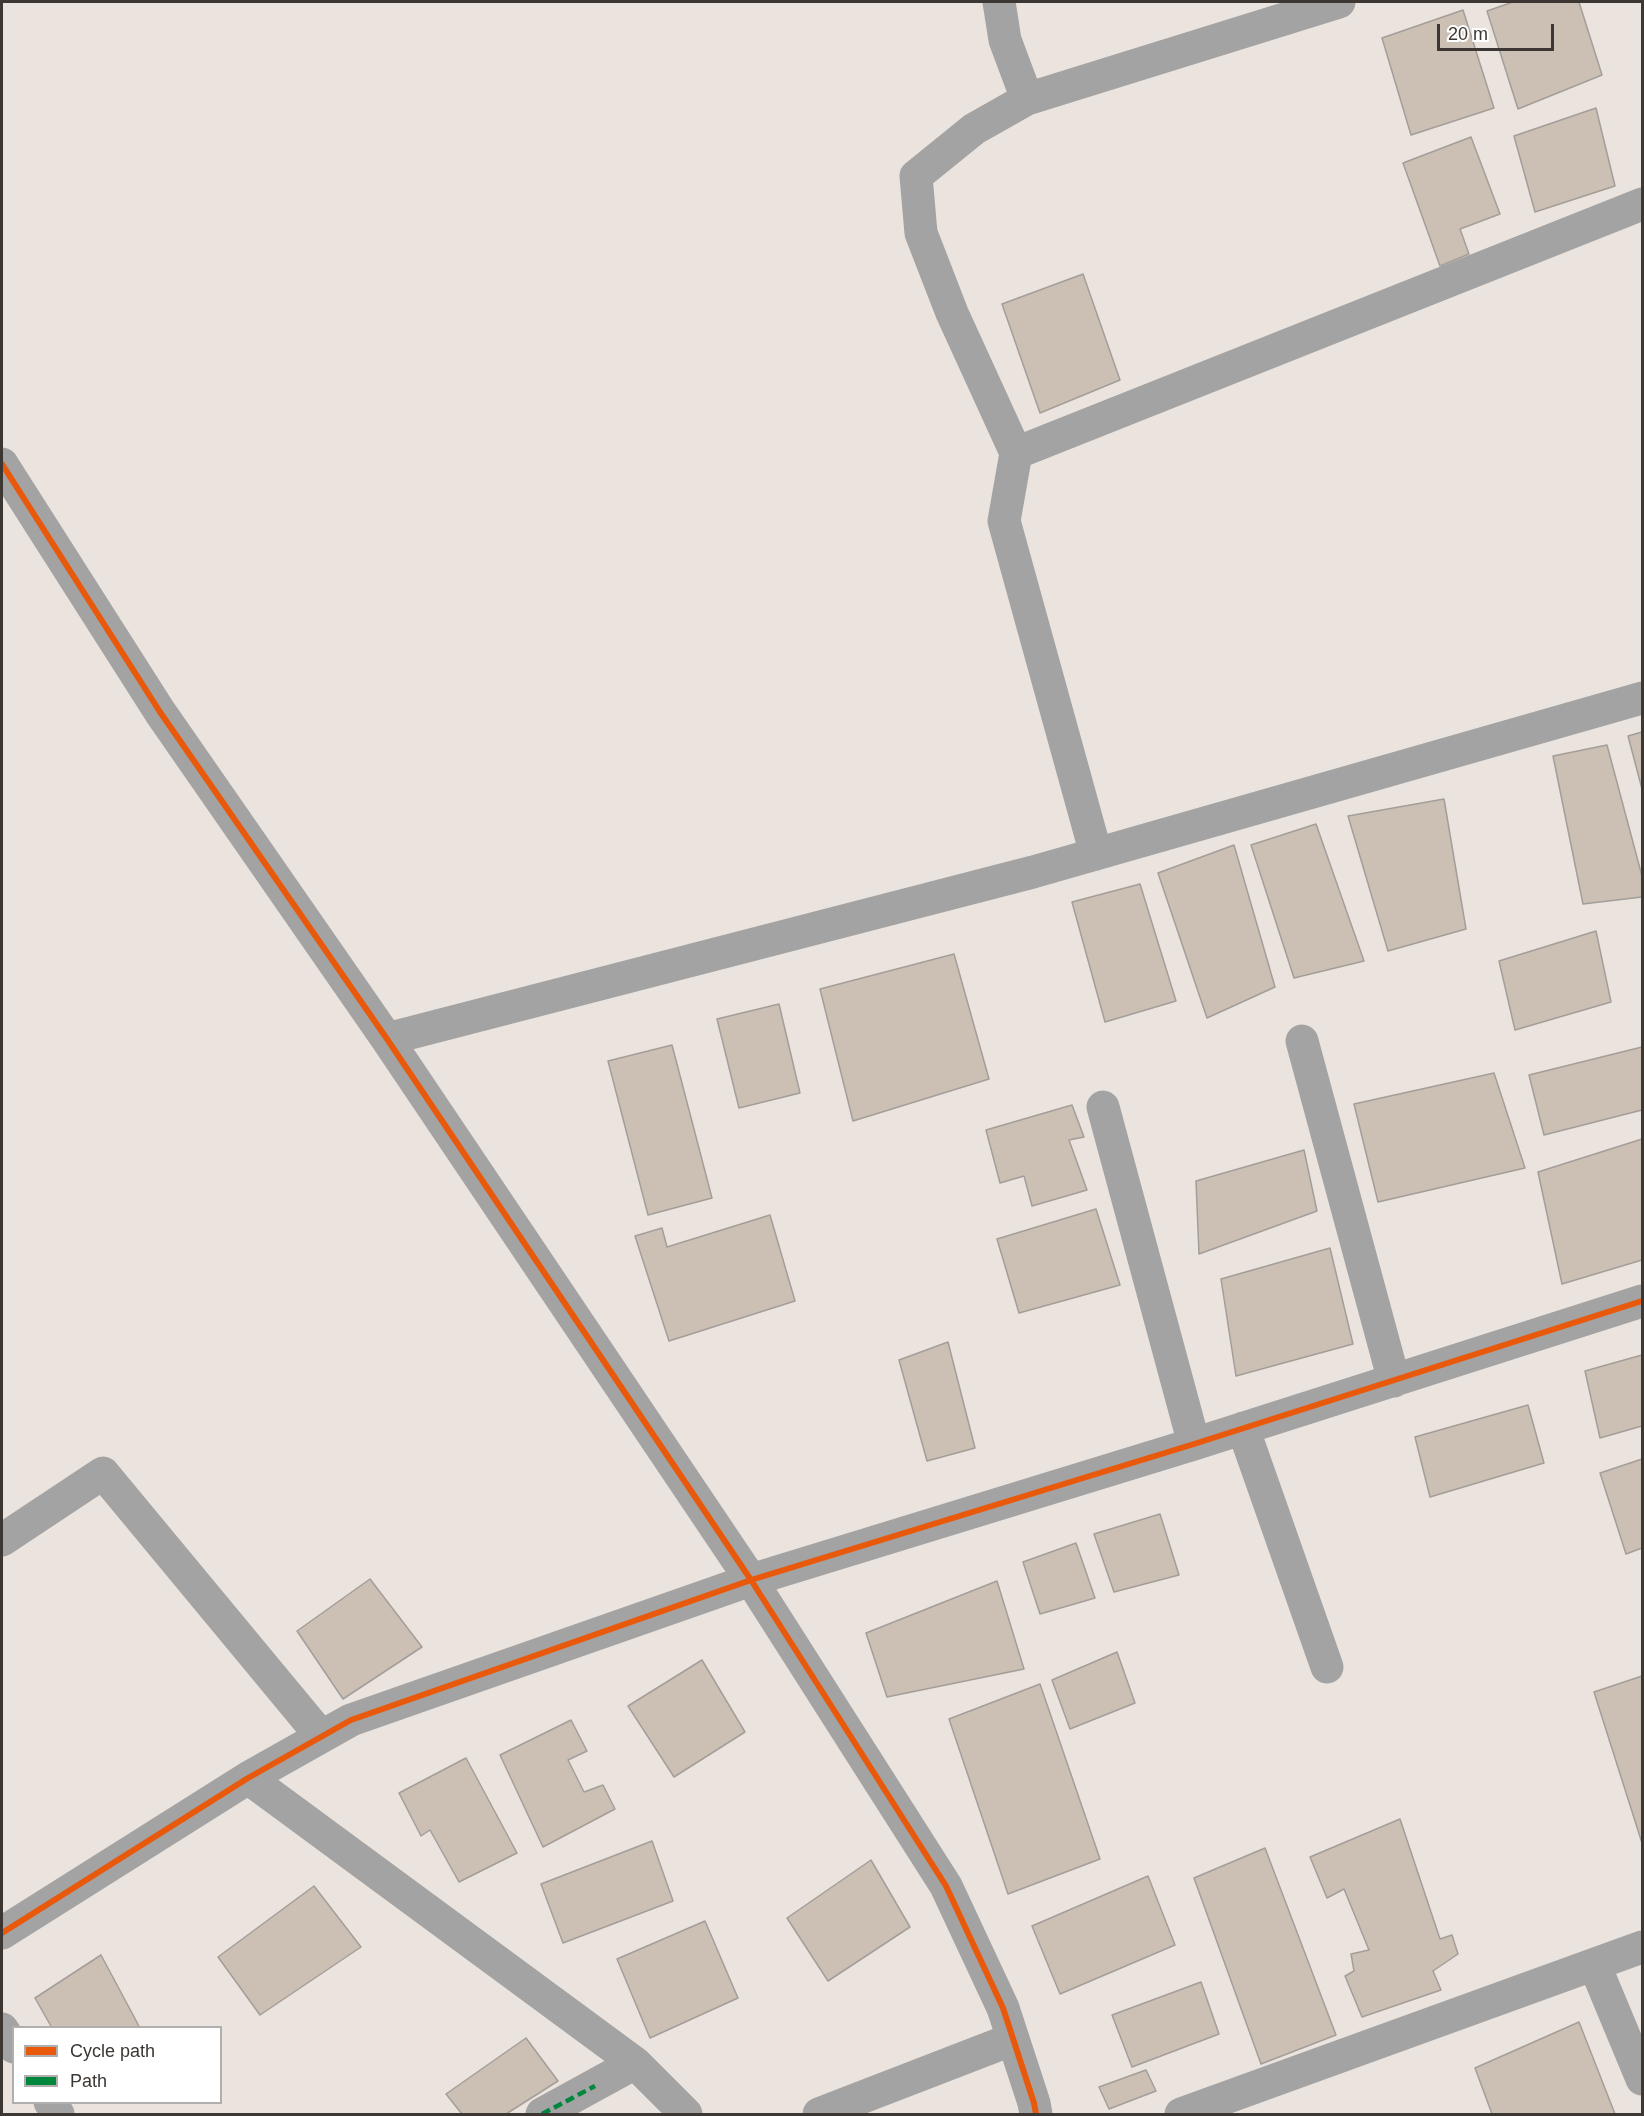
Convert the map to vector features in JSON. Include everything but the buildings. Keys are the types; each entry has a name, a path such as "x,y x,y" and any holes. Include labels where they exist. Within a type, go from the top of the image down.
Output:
{"street":[{"path":"999,2 1005,40 1027,99"},
{"path":"1096,854 1004,521 1016,453 952,313 921,233 916,176 974,129 1027,99 1339,2"},
{"path":"1016,453 1642,204"},
{"path":"2,464 160,712 387,1039 752,1580 946,1886 1003,2008 1036,2115"},
{"path":"387,1039 1096,854 1642,698"},
{"path":"1302,1041 1394,1381"},
{"path":"1102,1107 1194,1444"},
{"path":"2,1933 248,1778 351,1720 752,1580 1194,1444 1642,1301"},
{"path":"1243,1428 1328,1667"},
{"path":"2,1540 104,1473 321,1736"},
{"path":"248,1778 635,2063 686,2115"},
{"path":"1181,2115 1642,1947"},
{"path":"1595,1966 1642,2079"},
{"path":"2,2029 12,2044"},
{"path":"819,2115 1013,2039"},
{"path":"552,2112 635,2063"}],"marked path":[{"path":"542,2114 595,2086"}],"cycle path":[{"path":"2,464 160,712 387,1039 751,1580 946,1886 1003,2008 1036,2114"},
{"path":"2,1933 248,1778 351,1720 751,1580 1194,1444 1642,1301"}]}
